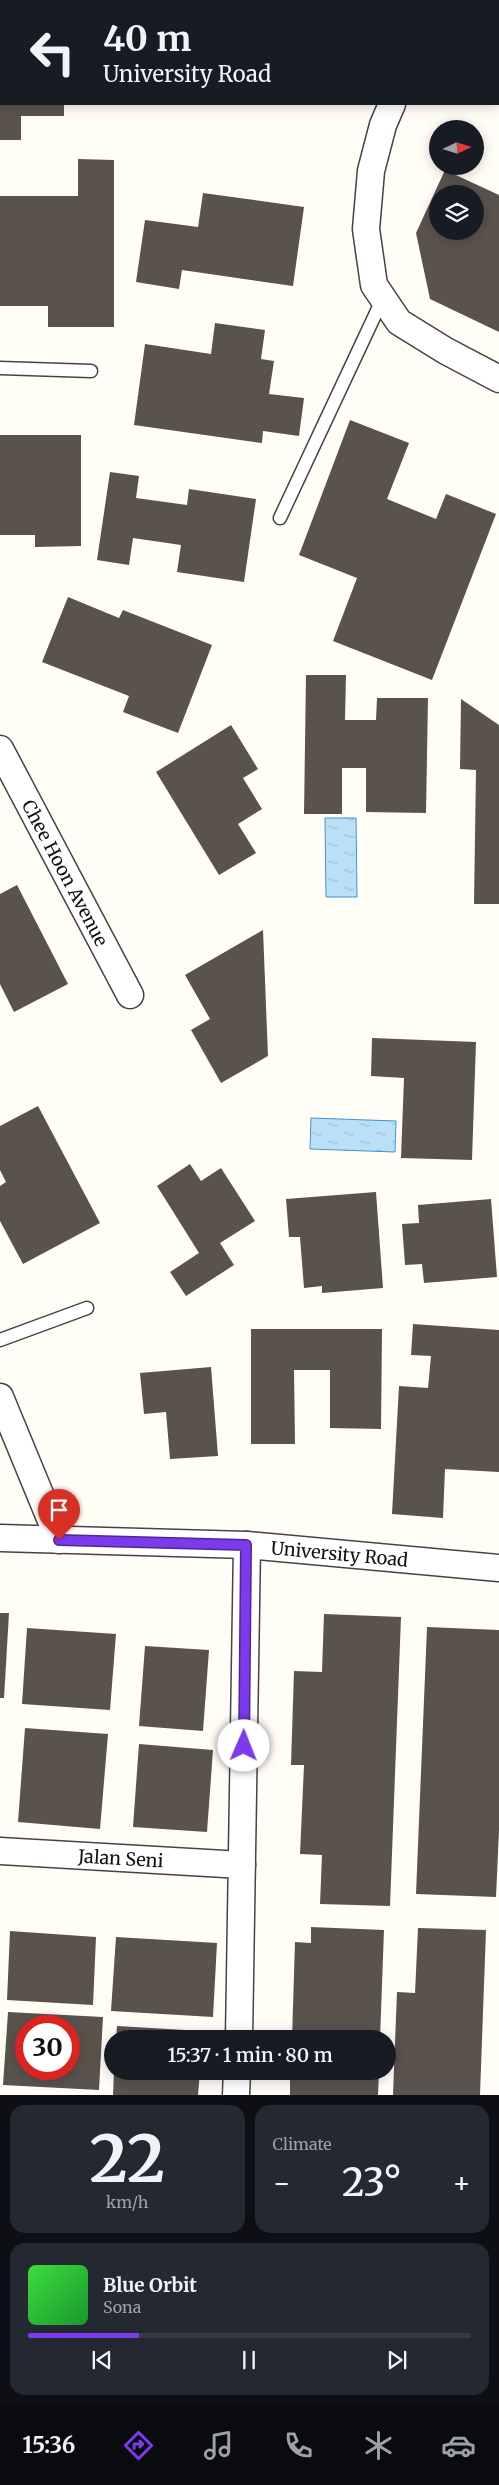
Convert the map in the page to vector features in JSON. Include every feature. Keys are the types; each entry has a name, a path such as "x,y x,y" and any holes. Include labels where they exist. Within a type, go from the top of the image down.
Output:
{"street":[{"path":"392,105 383,125 370,171 366,229 374,285 399,322 446,351 499,379"},
{"name":"Chee Hoon Avenue","path":"0,749 130,995"},
{"path":"0,1397 59,1540"},
{"name":"University Road","path":"0,1538 246,1545 499,1568"},
{"path":"239,2030 246,1545"},
{"name":"Jalan Seni","path":"0,1851 242,1865"},
{"path":"236,2095 237,2080"}],"lane":[{"path":"280,518 383,298"},
{"path":"0,368 91,371"},
{"path":"0,1340 88,1308"}],"water":[{"path":"325,818 356,818 357,897 326,897"},
{"path":"311,1118 396,1121 395,1152 310,1149"}],"building":[{"path":"0,105 64,105 64,116 21,116 21,140 0,140"},
{"path":"78,159 114,160 114,327 48,327 48,306 0,306 0,196 78,196"},
{"path":"443,175 456,175 477,185 438,185"},
{"path":"484,188 499,195 499,332 430,299 416,233 429,205 429,240 484,240"},
{"path":"203,193 304,207 293,286 182,270 179,289 136,282 145,220 198,227"},
{"path":"215,323 265,330 261,359 274,361 269,394 304,398 299,436 263,431 262,443 134,425 145,344 211,354"},
{"path":"350,420 409,443 387,499 436,519 446,494 496,514 432,680 333,641 357,578 299,555"},
{"path":"0,435 81,435 81,546 35,547 35,535 0,535"},
{"path":"110,472 139,476 136,498 187,505 189,489 256,499 244,582 177,572 181,545 133,538 129,565 97,560"},
{"path":"68,597 119,618 123,610 212,645 178,733 123,712 129,696 42,662"},
{"path":"306,675 346,675 345,720 376,720 377,698 428,698 426,813 366,812 366,768 342,768 342,814 304,814"},
{"path":"461,699 499,725 499,904 474,904 476,770 460,769"},
{"path":"231,725 258,769 243,778 262,809 238,824 256,853 219,875 156,772"},
{"path":"17,885 68,984 14,1012 0,984 0,894"},
{"path":"263,930 268,1056 221,1083 191,1030 210,1019 185,975"},
{"path":"372,1038 476,1042 472,1160 401,1158 404,1078 371,1076"},
{"path":"38,1106 100,1223 23,1264 0,1221 0,1186 6,1182 0,1170 0,1126"},
{"path":"190,1164 201,1181 221,1168 255,1221 220,1243 234,1265 186,1296 170,1272 199,1253 157,1186"},
{"path":"376,1192 383,1288 322,1293 322,1286 304,1288 300,1237 289,1237 286,1199"},
{"path":"491,1199 497,1277 424,1283 422,1264 405,1265 402,1224 419,1223 418,1205"},
{"path":"413,1324 499,1330 499,1472 445,1469 443,1518 392,1514 399,1386 428,1388 431,1356 411,1355"},
{"path":"251,1329 382,1329 381,1429 330,1428 330,1370 294,1370 295,1444 251,1444"},
{"path":"211,1367 218,1456 170,1459 166,1412 144,1414 140,1373"},
{"path":"0,1613 9,1613 4,1698 0,1698"},
{"path":"324,1614 401,1617 390,1906 320,1904 322,1855 300,1854 304,1765 291,1765 294,1671 322,1672"},
{"path":"427,1627 499,1630 499,1830 496,1897 416,1894"},
{"path":"27,1628 116,1634 110,1710 22,1704"},
{"path":"145,1646 209,1650 203,1731 139,1726"},
{"path":"25,1728 108,1734 100,1829 18,1822"},
{"path":"139,1744 213,1750 207,1832 133,1827"},
{"path":"311,1927 384,1930 380,2030 292,2030 295,1942 311,1943"},
{"path":"418,1928 486,1930 480,2095 393,2095 394,2080 396,2080 397,1992 415,1993"},
{"path":"10,1931 96,1937 93,2005 7,2000"},
{"path":"116,1937 217,1943 213,2017 111,2011"},
{"path":"8,2012 65,2015 15,2015 15,2080 80,2080 80,2016 103,2017 99,2090 3,2085"},
{"path":"117,2026 185,2030 117,2030"},
{"path":"114,2080 199,2080 198,2095 113,2095"},
{"path":"290,2080 379,2080 378,2095 290,2095"}],"route":[{"path":"59,1540 246,1545 244,1746"}]}
